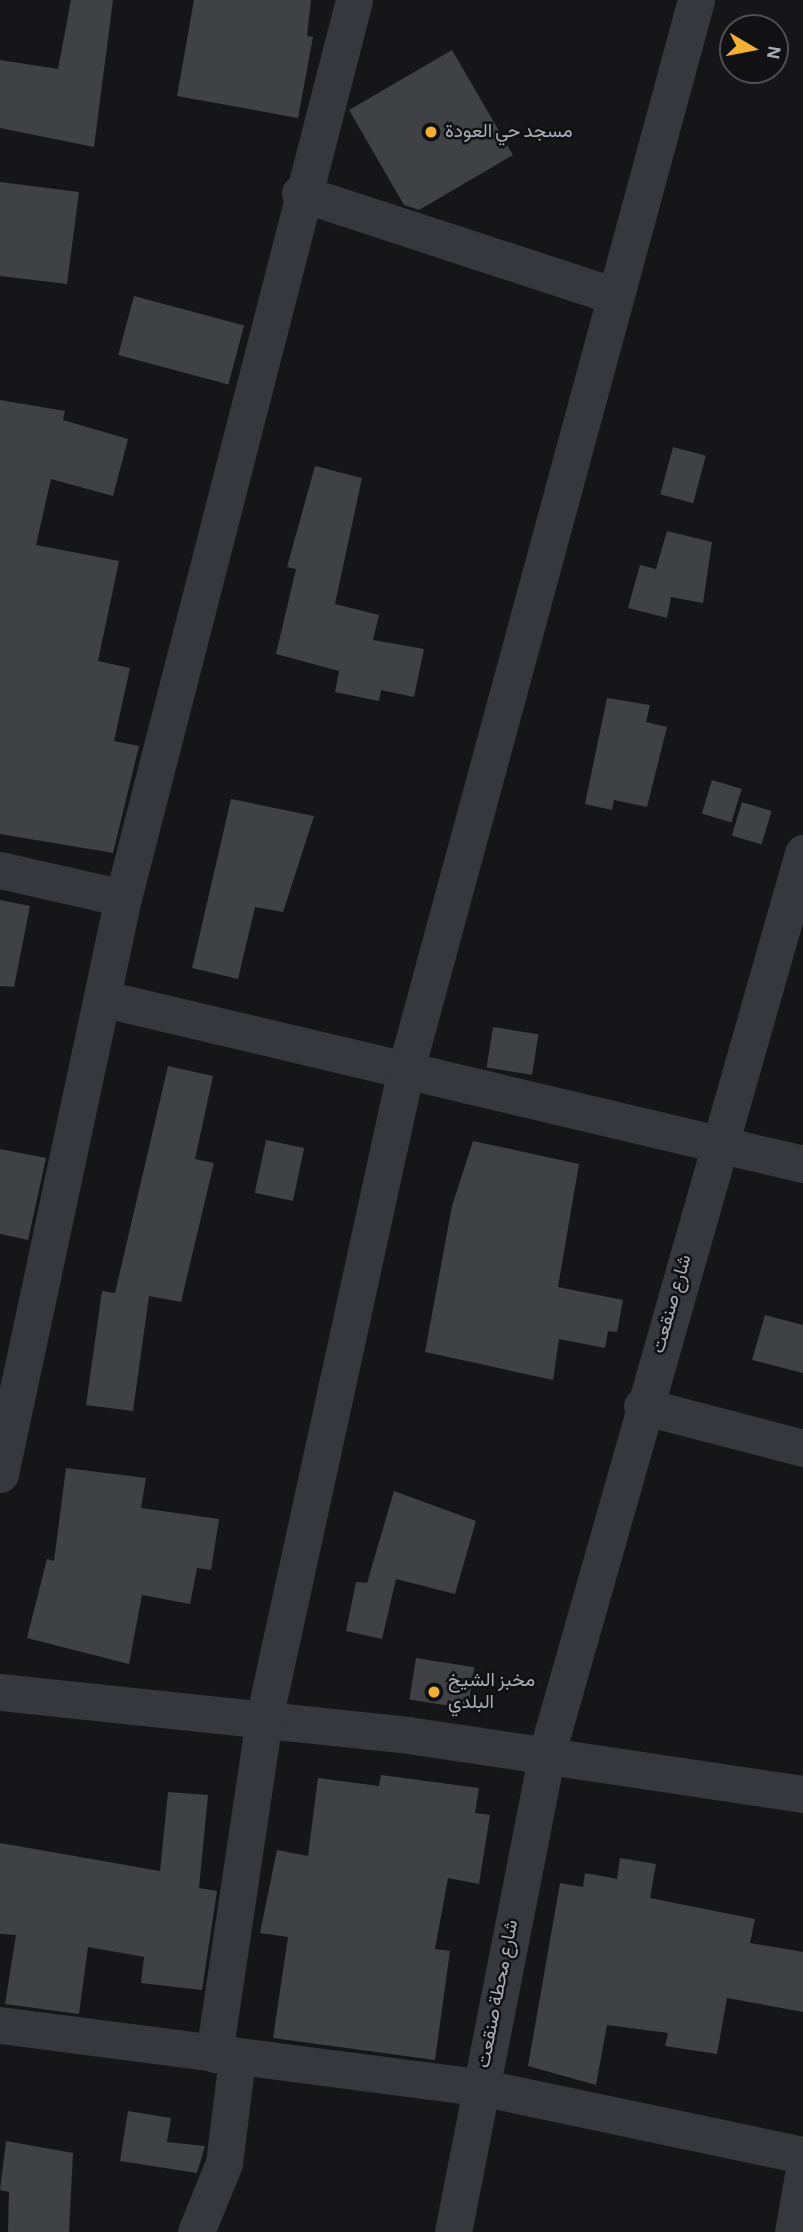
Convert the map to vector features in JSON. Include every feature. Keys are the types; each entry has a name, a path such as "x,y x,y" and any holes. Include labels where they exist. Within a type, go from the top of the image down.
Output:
{"street":[{"path":"0,1474 11,1375 105,999 123,898 300,193 354,0"},
{"path":"196,2232 224,2163 226,2056 264,1719 406,1069 612,295 696,0"},
{"path":"300,193 612,295"},
{"name":"شارع صنقعت","path":"546,1756 642,1406 803,853"},
{"path":"0,870 123,898"},
{"path":"105,999 803,1164"},
{"path":"642,1406 803,1448"},
{"path":"0,1692 264,1719 546,1756 803,1794"},
{"name":"شارع محطة صنقعت","path":"453,2232 546,1756"},
{"path":"0,2025 480,2087 803,2155"},
{"path":"793,2232 803,2175"}],"building":[{"path":"71,0 113,0 94,147 0,128 0,60 58,69"},
{"path":"194,0 311,0 307,36 313,37 298,118 177,96"},
{"name":"مسجد حي العودة","path":"452,50 513,155 419,210 404,205 349,110"},
{"path":"0,182 79,192 67,284 0,276"},
{"path":"134,296 244,326 228,384 118,355"},
{"path":"0,400 65,411 63,420 128,439 113,496 51,479 36,545 119,561 98,661 130,668 114,741 139,746 113,853 0,834"},
{"path":"673,447 706,456 693,503 660,494"},
{"path":"315,466 362,478 335,604 379,615 373,640 424,649 414,697 381,690 379,701 335,692 339,671 276,654 296,569 287,567"},
{"path":"667,531 712,542 703,603 671,597 667,618 628,608 640,565 656,569"},
{"path":"607,698 650,705 646,722 667,727 647,807 614,800 612,810 585,804"},
{"path":"712,780 742,789 731,823 702,813"},
{"path":"231,799 314,816 283,912 255,907 238,979 192,968"},
{"path":"742,802 772,811 761,845 732,835"},
{"path":"0,900 30,906 14,987 0,986"},
{"path":"493,1027 538,1034 532,1075 487,1067"},
{"path":"168,1066 213,1076 195,1159 214,1163 181,1302 149,1296 133,1411 86,1405 102,1291 115,1293"},
{"path":"266,1140 304,1148 293,1201 255,1193"},
{"path":"473,1141 579,1164 558,1287 623,1300 617,1332 608,1331 605,1348 559,1339 553,1380 425,1352 452,1206"},
{"path":"0,1149 46,1158 28,1240 0,1234"},
{"path":"765,1315 803,1325 803,1373 752,1360"},
{"path":"66,1468 146,1478 141,1508 219,1519 211,1570 197,1568 190,1604 142,1595 129,1664 27,1638 47,1559 54,1561"},
{"path":"394,1491 476,1521 455,1594 396,1579 382,1639 346,1631 356,1582 367,1583"},
{"path":"416,1658 474,1667 468,1709 409,1699"},
{"path":"381,1775 479,1788 475,1813 490,1815 479,1884 448,1878 435,1949 450,1951 435,2060 273,2038 288,1937 260,1933 277,1850 308,1856 318,1778 379,1786"},
{"path":"168,1792 208,1795 199,1888 217,1891 202,1990 141,1983 144,1957 88,1947 79,2014 5,2004 16,1935 0,1934 0,1843 160,1871"},
{"path":"620,1858 656,1864 650,1898 755,1919 750,1943 803,1952 803,2012 727,1998 717,2054 665,2046 668,2033 607,2025 596,2085 528,2066 560,1883 583,1887 585,1873 617,1879"},
{"path":"128,2111 171,2118 167,2142 205,2146 197,2173 120,2161"},
{"path":"6,2141 73,2153 69,2232 8,2232 9,2192 0,2190"}],"place":[{"name":"مسجد حي العودة","path":"431,132"},
{"name":"مخبز الشيخ البلدي","path":"434,1692"}]}
